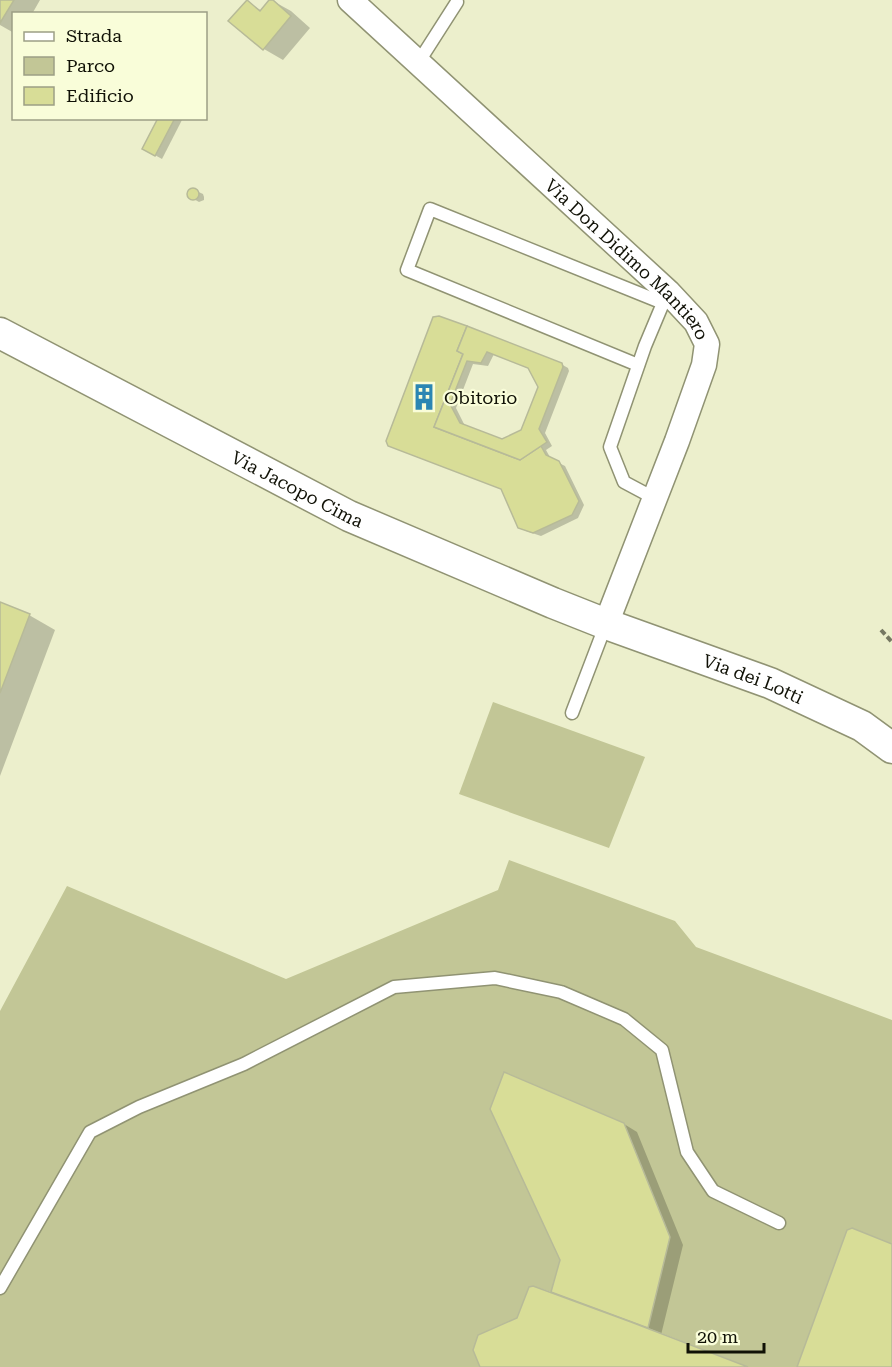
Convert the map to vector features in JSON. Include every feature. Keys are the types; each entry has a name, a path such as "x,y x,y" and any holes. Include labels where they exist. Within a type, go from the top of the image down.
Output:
{"street":[{"name":"Via Don Didimo Mantiero","path":"350,0 665,298 696,322 707,344 704,365 677,441 606,624"},
{"name":"Via Jacopo Cima","path":"0,333 349,516 606,624"},
{"name":"Via dei Lotti","path":"606,624 770,683 862,726 892,748"}],"lane":[{"path":"418,63 457,2"},
{"path":"638,365 407,270 430,209 665,298 645,346 610,447 624,482 654,498"},
{"path":"572,713 606,624"},
{"path":"0,1288 90,1132 140,1107 244,1064 394,987 483,979 495,978 561,992 624,1019 655,1044 662,1050 687,1152 713,1191 779,1223"}],"path":[{"path":"881,630 892,642"}],"green space":[{"path":"493,702 645,757 609,848 459,794"},
{"path":"509,860 675,921 696,947 892,1020 892,1244 852,1228 847,1230 797,1367 748,1367 648,1328 670,1237 624,1123 504,1072 560,1260 551,1292 533,1286 529,1287 517,1318 478,1335 473,1350 480,1367 0,1367 0,1011 67,886 286,979 498,890"}],"building":[{"path":"0,0 14,0 0,23"},
{"path":"247,0 260,11 269,0 273,0 291,16 263,50 228,21"},
{"path":"157,120 174,120 155,156 142,149"},
{"path":"193,188 199,194 193,200 187,194"},
{"name":"Obitorio","path":"439,316 467,326 457,351 463,354 434,427 520,460 541,446 546,455 559,461 579,501 572,515 533,533 518,528 501,489 388,446 386,441 433,317"},
{"path":"467,326 562,363 563,367 539,429 547,442 520,460 434,427 463,354 457,351","holes":["487,352 528,368 538,387 521,430 502,439 460,423 450,404 467,361 481,363"]},
{"path":"0,602 30,614 0,693"},
{"path":"504,1072 624,1123 670,1237 648,1328 551,1292 560,1260 490,1109"},
{"path":"852,1228 892,1244 892,1367 797,1367 847,1230"},
{"path":"533,1286 748,1367 480,1367 473,1350 478,1335 517,1318 529,1287"}],"place":[{"name":"Obitorio","path":"424,397"}]}
